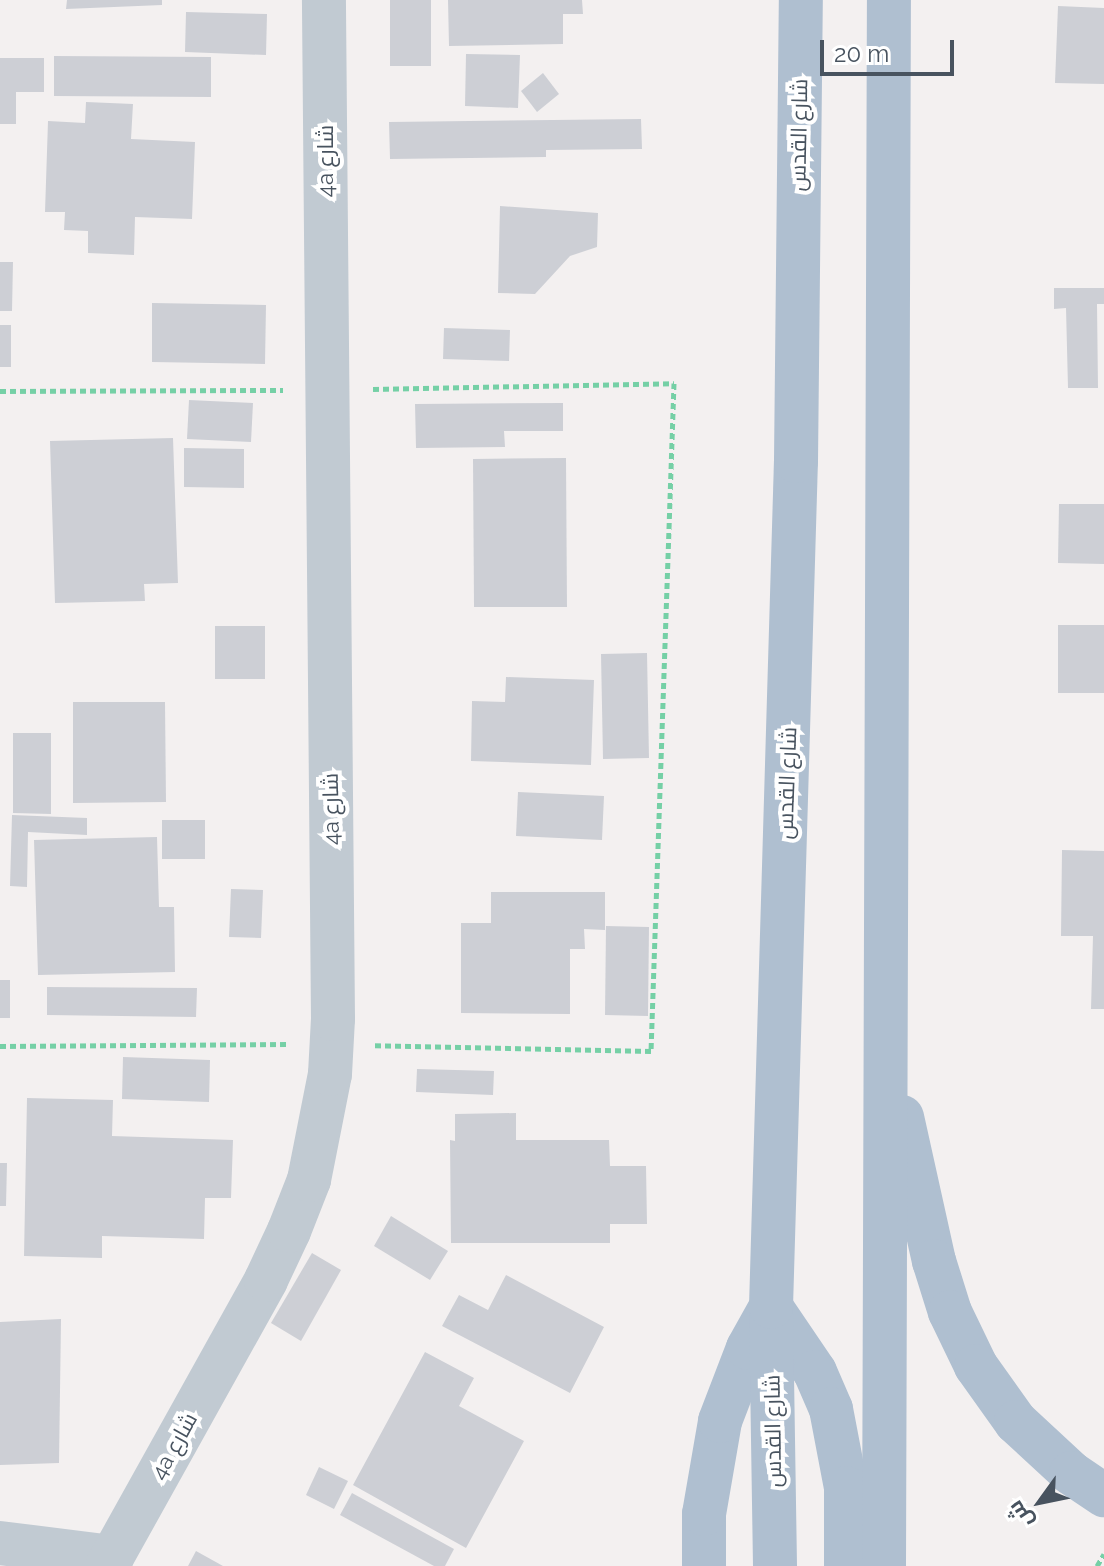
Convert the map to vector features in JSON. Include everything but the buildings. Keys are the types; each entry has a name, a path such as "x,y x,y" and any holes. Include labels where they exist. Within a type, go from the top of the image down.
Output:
{"main road":[{"name":"شارع القدس","path":"775,1566 771,1307 796,461 801,0"},
{"path":"884,1566 890,476 889,0"},
{"path":"885,1036 934,1261 950,1312 976,1366 1016,1422 1071,1473 1104,1495"},
{"path":"704,1566 706,1499 720,1421 748,1348 771,1307 815,1372 831,1409 846,1488 846,1566"}],"street":[{"name":"4a شارع","path":"110,1561 266,1280 309,1180 322,1128 333,1044 324,0"},
{"path":"0,1543 110,1561"}],"path":[{"path":"0,1046 333,1044 651,1051 674,383"},
{"path":"1097,1566 1104,1554"}]}
